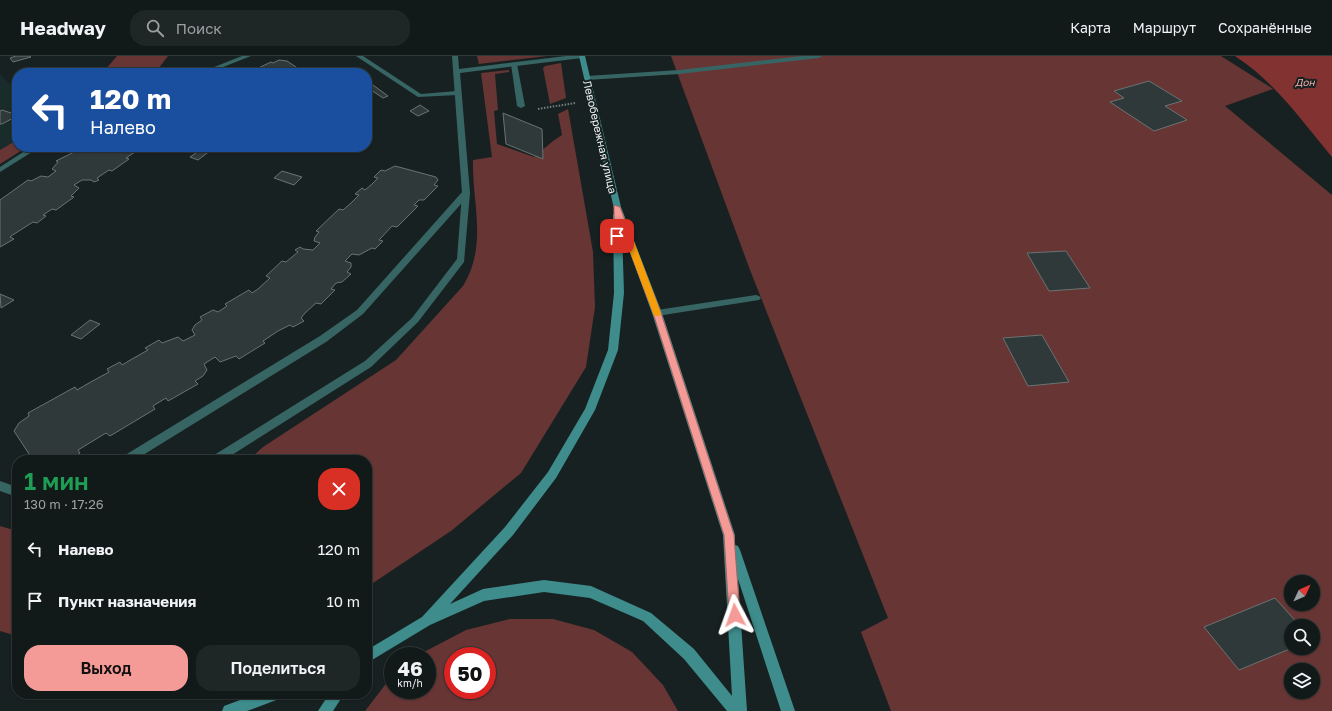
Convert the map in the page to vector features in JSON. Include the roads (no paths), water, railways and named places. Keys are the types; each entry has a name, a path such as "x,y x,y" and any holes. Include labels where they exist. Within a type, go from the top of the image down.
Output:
{"main road":[{"name":"Левобережная улица","path":"582,56 591,101 617,207 657,313 788,711"},
{"path":"426,621 509,531 552,475 590,410 613,350 619,293 617,207"},
{"name":"Левобережная улица","path":"729,535 740,711"},
{"path":"372,654 426,621 482,596 544,586 591,592 647,617 689,654 736,711"},
{"path":"229,711 261,699"},
{"path":"325,711 333,699"}],"street":[{"path":"216,68 248,56"},
{"path":"359,56 420,96 457,93"},
{"path":"223,455 368,364 415,320 460,260 466,192 455,56"},
{"path":"456,71 582,56"},
{"path":"587,78 679,72 819,56"},
{"path":"514,64 521,106"},
{"path":"0,170 28,152"},
{"path":"134,455 323,339 360,312 466,192"},
{"path":"657,313 756,298"},
{"path":"0,486 12,490"}],"water":[{"name":"Дон","path":"1235,56 1332,56 1332,157 1299,116 1275,90 1249,66"}]}
